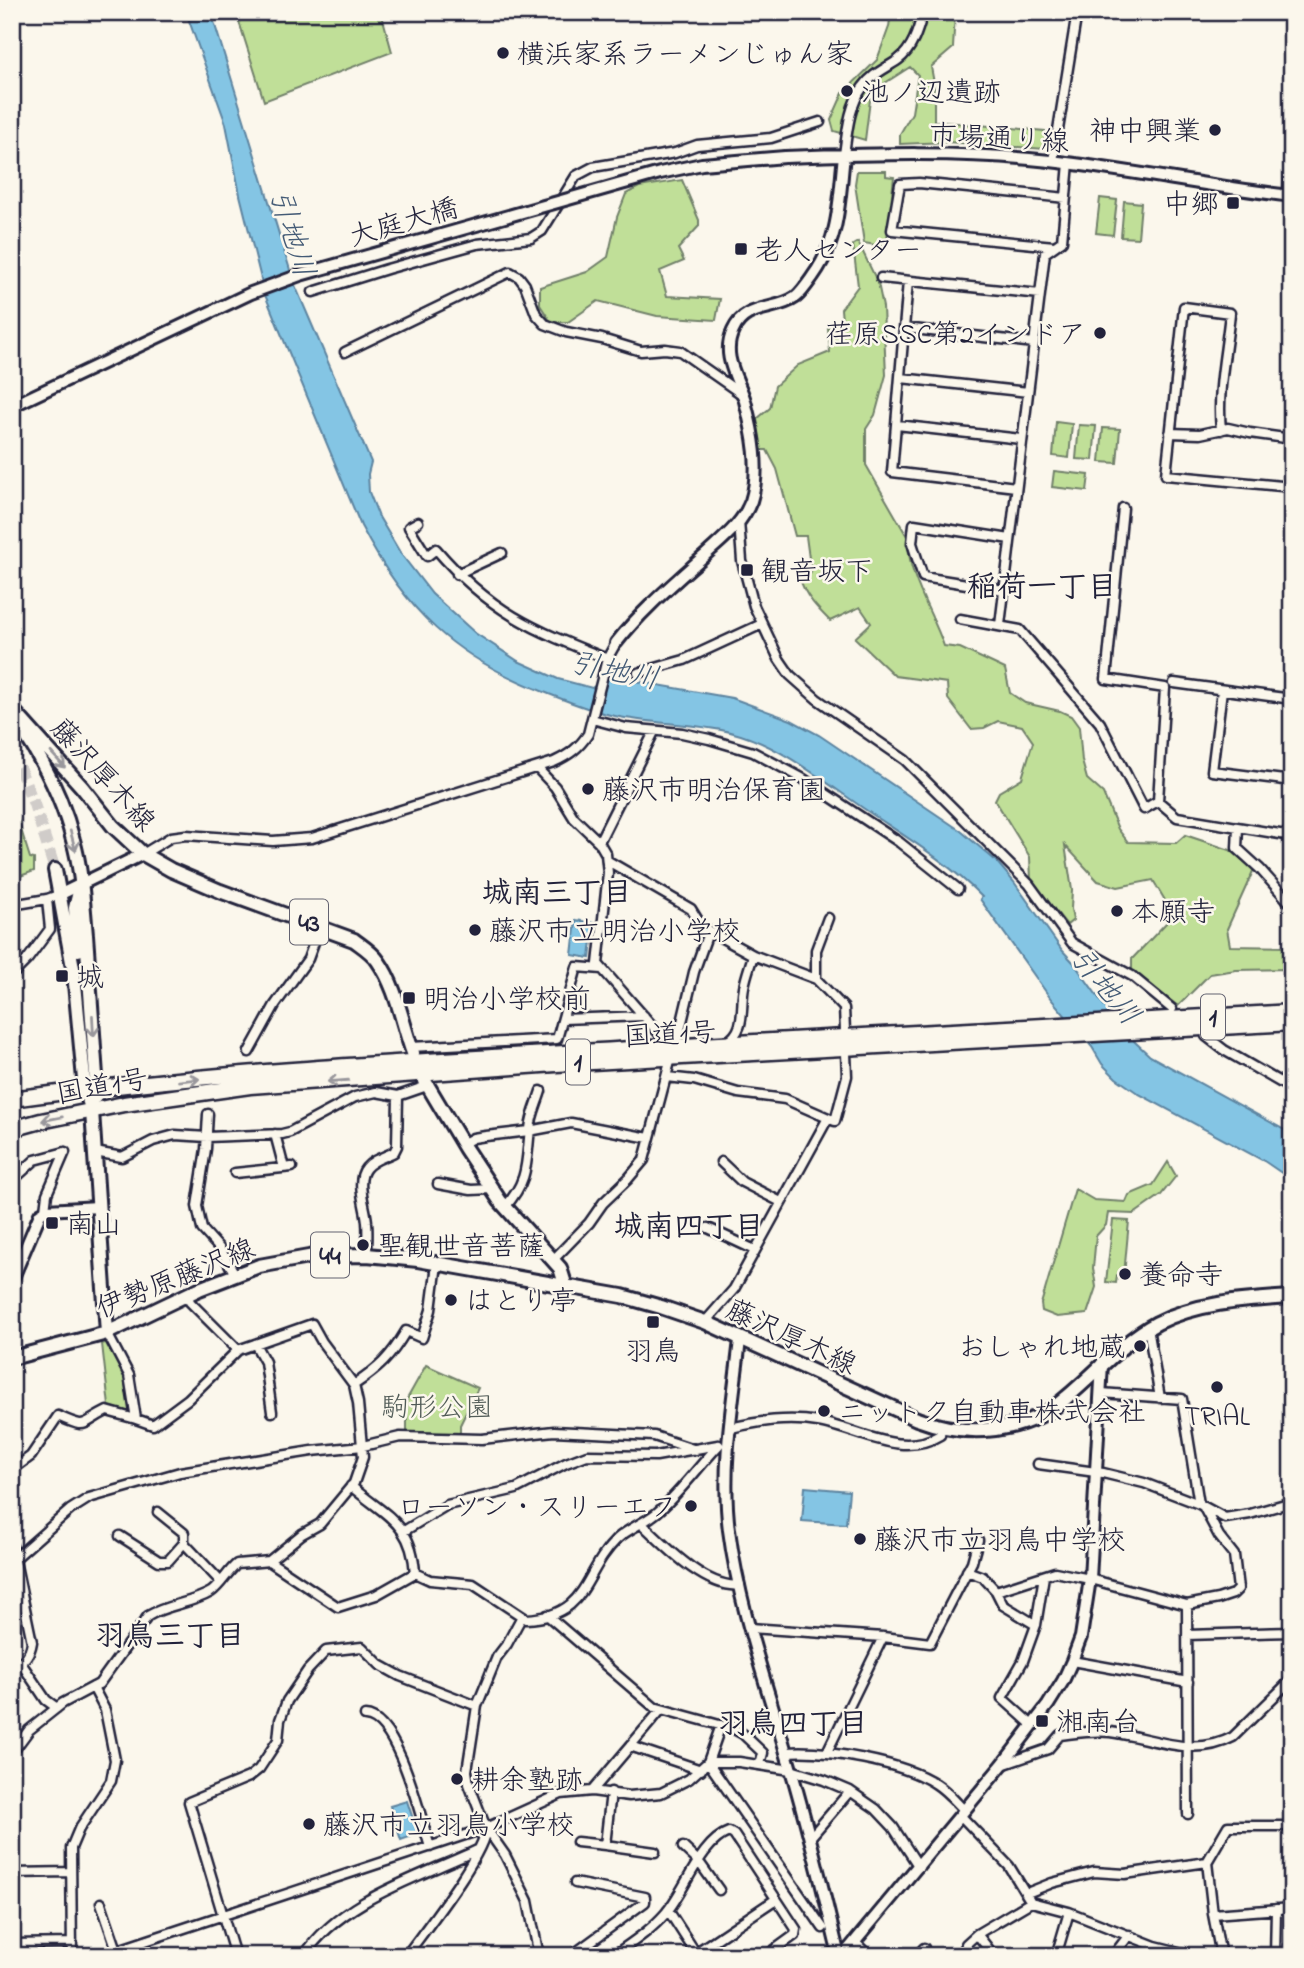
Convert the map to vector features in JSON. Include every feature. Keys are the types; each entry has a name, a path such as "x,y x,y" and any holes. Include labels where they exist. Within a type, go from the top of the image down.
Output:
{"highway":[{"name":"国道1号","path":"1137,1027 1292,1012"},
{"name":"国道1号","path":"12,1100 91,1089 259,1073 478,1057 847,1043 1137,1027 1292,1023"},
{"name":"国道1号","path":"12,1129 124,1104 250,1086 340,1081 720,1044 847,1043"}],"main road":[{"name":"藤沢厚木線","path":"12,711 143,855 220,891 354,940 378,961 391,986 412,1050"},
{"name":"藤沢厚木線","path":"12,711 40,756 56,789 74,841 82,885 92,1111 107,1333"},
{"name":"藤沢厚木線","path":"55,870 91,1089"},
{"path":"78,1005 75,908 82,885"},
{"path":"426,1084 462,1144 505,1207 560,1268 566,1287"},
{"name":"伊勢原藤沢線","path":"12,1358 107,1333 235,1274 288,1259 338,1254 367,1255 437,1264 566,1287"},
{"name":"藤沢厚木線","path":"566,1287 622,1296 705,1322 941,1428 977,1431 1000,1429 1033,1418 1066,1398 1102,1363 1148,1328 1193,1308 1292,1297"}],"street":[{"path":"12,905 61,894 143,855 171,837 186,835 273,841 312,838 537,768 571,753 582,744 588,734 607,659 616,642 739,521 750,503 755,484 752,435 743,395 730,363 728,347 731,334 736,323 746,314 796,297 825,258 838,212 844,155 853,107 862,87 870,78 905,53 916,35 923,12"},
{"path":"1053,161 1077,12"},
{"path":"313,292 387,268 477,244 531,238 542,232 576,176 593,167 675,153 698,145 771,138 820,122"},
{"name":"市場通り線","path":"785,156 967,155 1053,161 1290,196"},
{"name":"大庭大橋","path":"12,406 251,293 300,275 660,173 702,164 785,156"},
{"path":"1290,196 1292,159"},
{"path":"1000,625 1045,253 1062,241 1069,163"},
{"path":"1054,246 892,230 900,184 919,183 1066,198"},
{"path":"345,352 510,272 519,277 525,285 536,314 545,324 641,351 680,351 743,395"},
{"path":"881,278 1040,294"},
{"path":"908,281 892,472 1016,487"},
{"path":"1221,430 1218,403 1230,313 1184,307 1166,475 1292,487"},
{"path":"905,328 1034,343"},
{"path":"901,378 1028,392"},
{"path":"897,425 1021,439"},
{"path":"1170,433 1200,433 1228,428 1292,439"},
{"path":"1123,508 1106,679 1165,688 1158,801"},
{"path":"739,521 746,580 762,624 779,659 802,687 905,760 1029,884 1072,943 1132,976 1172,1009"},
{"path":"418,522 408,527 427,556 436,549 457,574 484,598 514,619 607,659"},
{"path":"1004,590 923,578 914,553 914,524 1010,539"},
{"path":"457,574 502,553"},
{"path":"960,619 1020,629 1095,716 1144,809 1158,801"},
{"path":"638,673 684,660 762,624"},
{"path":"1174,683 1292,699"},
{"path":"1222,690 1212,771 1292,781"},
{"path":"592,719 654,732 682,733 753,752 779,765 899,842 958,889"},
{"path":"599,842 654,732"},
{"path":"537,768 555,787 574,818 599,842 608,861 598,964 673,1050"},
{"path":"1158,801 1177,817 1291,836 1292,805"},
{"path":"1238,828 1237,848 1292,905"},
{"path":"608,861 691,909 702,927 754,955 816,979 845,1008 847,1076 835,1121 785,1099 738,1093 694,1080 667,1077"},
{"path":"12,975 50,929 47,899"},
{"path":"816,979 816,950 828,918"},
{"path":"249,1052 275,1005 308,959 320,926"},
{"path":"552,1261 644,1160 694,972 709,930"},
{"path":"720,1044 736,1036 742,1021 744,987 754,955"},
{"path":"412,1050 557,1039 577,967 602,969"},
{"path":"563,1019 644,1016"},
{"path":"742,1021 748,1035 759,1042"},
{"path":"1206,1036 1224,1050 1292,1089"},
{"path":"95,1152 117,1158 162,1137 185,1135 207,1138 290,1132 355,1097 376,1092 398,1096 426,1084"},
{"path":"505,1207 521,1185 529,1148 529,1132 541,1091"},
{"path":"367,1255 368,1224 362,1194 363,1173 375,1160 394,1152 397,1146 398,1096"},
{"path":"208,1114 207,1138 197,1196 199,1217 202,1229 220,1249 235,1274"},
{"path":"705,1322 734,1289 828,1118"},
{"path":"462,1144 472,1138 529,1132 571,1123 649,1138"},
{"path":"235,1173 288,1168 275,1134"},
{"path":"12,1181 35,1160 65,1152 47,1194 45,1210"},
{"path":"721,1162 752,1189 781,1202"},
{"path":"438,1185 471,1190 492,1189"},
{"path":"12,1280 40,1214 45,1210 98,1207"},
{"path":"708,1227 755,1250"},
{"path":"354,1385 379,1368 393,1354 405,1331 422,1338 431,1310 437,1264"},
{"path":"188,1295 190,1302 238,1350"},
{"path":"12,1471 32,1456 58,1416 79,1426 88,1424 107,1411 153,1425 159,1423 238,1350 312,1324 327,1350 354,1385 363,1457 351,1486 320,1524 302,1534 269,1561 237,1563 213,1591 160,1609 148,1616 99,1684 57,1708 29,1730 12,1753"},
{"path":"1148,1328 1160,1398"},
{"path":"107,1333 129,1375 136,1419"},
{"path":"415,1573 430,1580 473,1584 521,1618 536,1619 578,1599 619,1537 662,1508 724,1445 731,1428 740,1340"},
{"path":"255,1344 265,1362 272,1412"},
{"path":"724,1445 729,1529 740,1585 841,1956 919,1867 1002,1765 1063,1681 1072,1661 1082,1637 1090,1578 1102,1363"},
{"path":"996,1591 1055,1572 1090,1578 1187,1605 1233,1594 1238,1589 1234,1555 1201,1505 1182,1399 1101,1393"},
{"path":"731,1428 772,1420 803,1420 839,1427 890,1443 931,1440 940,1435 941,1428"},
{"path":"14,1559 70,1510 89,1498 180,1472 312,1451 363,1446 400,1437 482,1439 554,1431 654,1436 696,1450"},
{"path":"404,1531 447,1504 516,1489 587,1455 656,1456 724,1445"},
{"path":"1038,1464 1095,1472 1144,1483 1228,1518 1292,1502"},
{"path":"351,1486 396,1521 404,1531 412,1550 415,1573"},
{"path":"120,1536 159,1561 168,1561 184,1543 184,1533 158,1512"},
{"path":"642,1524 699,1573 734,1586 740,1585"},
{"path":"750,1628 930,1643 967,1571 978,1540"},
{"path":"184,1543 220,1581"},
{"path":"12,1546 32,1642 30,1652 17,1665 46,1700 57,1708"},
{"path":"269,1561 338,1607 376,1595 415,1573"},
{"path":"967,1571 983,1577 996,1591 1003,1605 1036,1625"},
{"path":"1032,1725 1002,1699 1023,1661 1036,1625 1044,1576"},
{"path":"1187,1605 1188,1814"},
{"path":"547,1615 623,1683 660,1710 734,1729 763,1753 760,1765"},
{"path":"521,1618 497,1657 477,1706 467,1771 485,1828 505,1855 524,1891 539,1956"},
{"path":"1187,1635 1292,1632"},
{"path":"827,1752 883,1637"},
{"path":"235,1956 189,1802 248,1777 259,1769 278,1740 280,1720 287,1701 308,1670 326,1651 362,1647 380,1665 400,1676 477,1706"},
{"path":"1072,1661 1188,1682"},
{"path":"1002,1765 1048,1749 1060,1735 1093,1731 1127,1735 1188,1749 1223,1742 1233,1737 1292,1679"},
{"path":"72,1956 71,1849 79,1829 111,1781 115,1760 105,1710 93,1687"},
{"path":"592,1791 660,1710"},
{"path":"365,1716 374,1718 396,1744 430,1847"},
{"path":"100,1956 118,1953 223,1915 485,1828 561,1794 592,1791 629,1796 661,1793 676,1787 708,1762 720,1725"},
{"path":"630,1746 701,1770"},
{"path":"786,1752 827,1752 879,1763 922,1777 947,1792 994,1849 1031,1902"},
{"path":"708,1762 791,1770 850,1791 876,1809 893,1827 919,1867"},
{"path":"708,1762 823,1928"},
{"path":"809,1839 850,1791"},
{"path":"605,1845 611,1792"},
{"path":"1221,1956 1207,1862 1227,1826 1292,1826"},
{"path":"406,1956 450,1895 484,1841 485,1828"},
{"path":"613,1956 648,1930 668,1910 714,1842 729,1832 734,1835 796,1929 795,1935 766,1956"},
{"path":"577,1842 655,1852"},
{"path":"683,1847 699,1862 719,1890"},
{"path":"304,1956 323,1933 368,1901 410,1879 477,1850"},
{"path":"1027,1893 1094,1872 1125,1874 1207,1862"},
{"path":"12,1873 70,1872"},
{"path":"571,1956 645,1902 645,1897 575,1883"},
{"path":"668,1910 695,1955 776,1899"},
{"path":"964,1956 967,1944 977,1934 1031,1902 1069,1912 1155,1946 1195,1956"},
{"path":"101,1903 118,1953"},
{"path":"1213,1914 1292,1908"},
{"path":"1275,1956 1276,1909"},
{"path":"1056,1956 1069,1912"},
{"path":"977,1934 994,1956"},
{"path":"1113,1956 1129,1935"},
{"path":"855,1942 869,1956"},
{"path":"12,1944 71,1943"},
{"path":"917,1956 924,1948"}],"green space":[{"path":"236,12 381,12 392,52 264,101"},
{"path":"891,12 955,12 953,48 931,67 934,83 934,121 1045,131 1045,149 947,142 900,144 900,134 912,113 918,75 910,67 871,92 865,140 834,131 831,120 843,93 877,60 889,27"},
{"path":"857,171 886,171 886,176 894,177 886,247 864,243 855,184"},
{"path":"682,180 699,226 678,249 684,261 660,271 667,296 720,299 716,320 657,316 598,301 568,322 551,322 540,305 540,287 587,272 608,257 617,217 626,194 639,187"},
{"path":"1100,198 1117,200 1113,235 1096,233"},
{"path":"1124,201 1141,203 1138,238 1121,237"},
{"path":"858,242 878,283 883,307 886,375 875,415 866,429 866,465 908,538 916,580 944,646 960,648 1005,669 1010,693 1025,703 1071,716 1079,727 1082,761 1087,779 1103,793 1118,829 1128,842 1176,843 1185,835 1230,850 1254,869 1227,929 1230,946 1292,947 1292,969 1236,970 1210,974 1178,1006 1132,971 1132,959 1167,922 1169,907 1153,880 1118,887 1098,881 1065,845 1072,890 1073,920 1067,925 1031,880 1030,857 995,800 999,792 1022,778 1033,742 1022,726 998,721 984,728 971,729 948,699 947,683 895,676 855,638 871,623 860,607 830,621 808,596 800,578 811,573 806,536 795,536 777,469 767,450 761,450 757,419 770,408 775,386 798,365 830,352 828,328 842,321 841,309 858,286 853,245"},
{"path":"1056,422 1072,424 1069,458 1053,456"},
{"path":"1079,425 1096,426 1093,460 1076,459"},
{"path":"1103,428 1120,429 1117,463 1100,462"},
{"path":"1054,471 1089,475 1087,491 1052,487"},
{"path":"12,801 30,858 34,859 34,871 12,879"},
{"path":"1168,1162 1176,1176 1161,1195 1134,1214 1108,1213 1106,1225 1096,1236 1093,1268 1096,1287 1087,1314 1057,1317 1042,1311 1041,1304 1075,1189 1094,1200 1126,1202 1129,1195 1153,1185"},
{"path":"1113,1220 1129,1221 1124,1275 1117,1275 1116,1283 1106,1282"},
{"path":"108,1342 126,1376 132,1414 109,1406 102,1344"},
{"name":"駒形公園","path":"426,1365 478,1388 460,1425 460,1435 407,1434 407,1399"}],"water":[{"path":"180,12 211,12 294,283 371,462 368,474 369,492 379,517 401,554 432,594 475,633 518,661 558,679 592,688 607,676 732,698 791,720 819,735 961,831 996,861 1014,882 1121,1029 1150,1056 1292,1134 1292,1180 1264,1161 1139,1094 1116,1078 1051,999 980,899 982,897 969,884 940,860 800,764 766,745 730,732 615,716 544,692 512,678 458,647 415,607 378,556 361,526 265,295 240,195 226,124 187,15"},
{"path":"576,920 594,923 590,958 572,955"},
{"path":"805,1487 849,1491 846,1524 802,1521"},
{"path":"407,1801 418,1834 401,1840 390,1806"}],"tunnel":[{"path":"12,750 34,804 55,870"}],"place":[{"name":"横浜家系ラーメンじゅん家","path":"503,53"},
{"name":"池ノ辺遺跡","path":"847,91"},
{"name":"神中興業","path":"1215,130"},
{"name":"中郷","path":"1233,203"},
{"name":"老人センター","path":"741,249"},
{"name":"荏原SSC第2インドア","path":"1100,333"},
{"name":"観音坂下","path":"747,570"},
{"name":"藤沢市明治保育園","path":"588,789"},
{"name":"本願寺","path":"1117,911"},
{"name":"藤沢市立明治小学校","path":"475,930"},
{"name":"城","path":"62,976"},
{"name":"明治小学校前","path":"409,998"},
{"name":"南山","path":"52,1223"},
{"name":"聖観世音菩薩","path":"363,1245"},
{"name":"養命寺","path":"1125,1274"},
{"name":"はとり亭","path":"451,1300"},
{"name":"羽鳥","path":"653,1322"},
{"name":"おしゃれ地蔵","path":"1140,1346"},
{"name":"TRIAL","path":"1217,1387"},
{"name":"ニットク自動車株式会社","path":"824,1411"},
{"name":"ローソン・スリーエフ","path":"691,1506"},
{"name":"藤沢市立羽鳥中学校","path":"860,1539"},
{"name":"湘南台","path":"1042,1721"},
{"name":"耕余塾跡","path":"457,1779"},
{"name":"藤沢市立羽鳥小学校","path":"309,1824"}],"district":[{"name":"稲荷一丁目","path":"1042,586"},
{"name":"城南三丁目","path":"557,892"},
{"name":"城南四丁目","path":"689,1226"},
{"name":"羽鳥三丁目","path":"170,1635"},
{"name":"羽鳥四丁目","path":"793,1723"}],"water label":[{"name":"引地川","path":"293,233"},
{"name":"引地川","path":"615,670"},
{"name":"引地川","path":"1106,986"}]}
